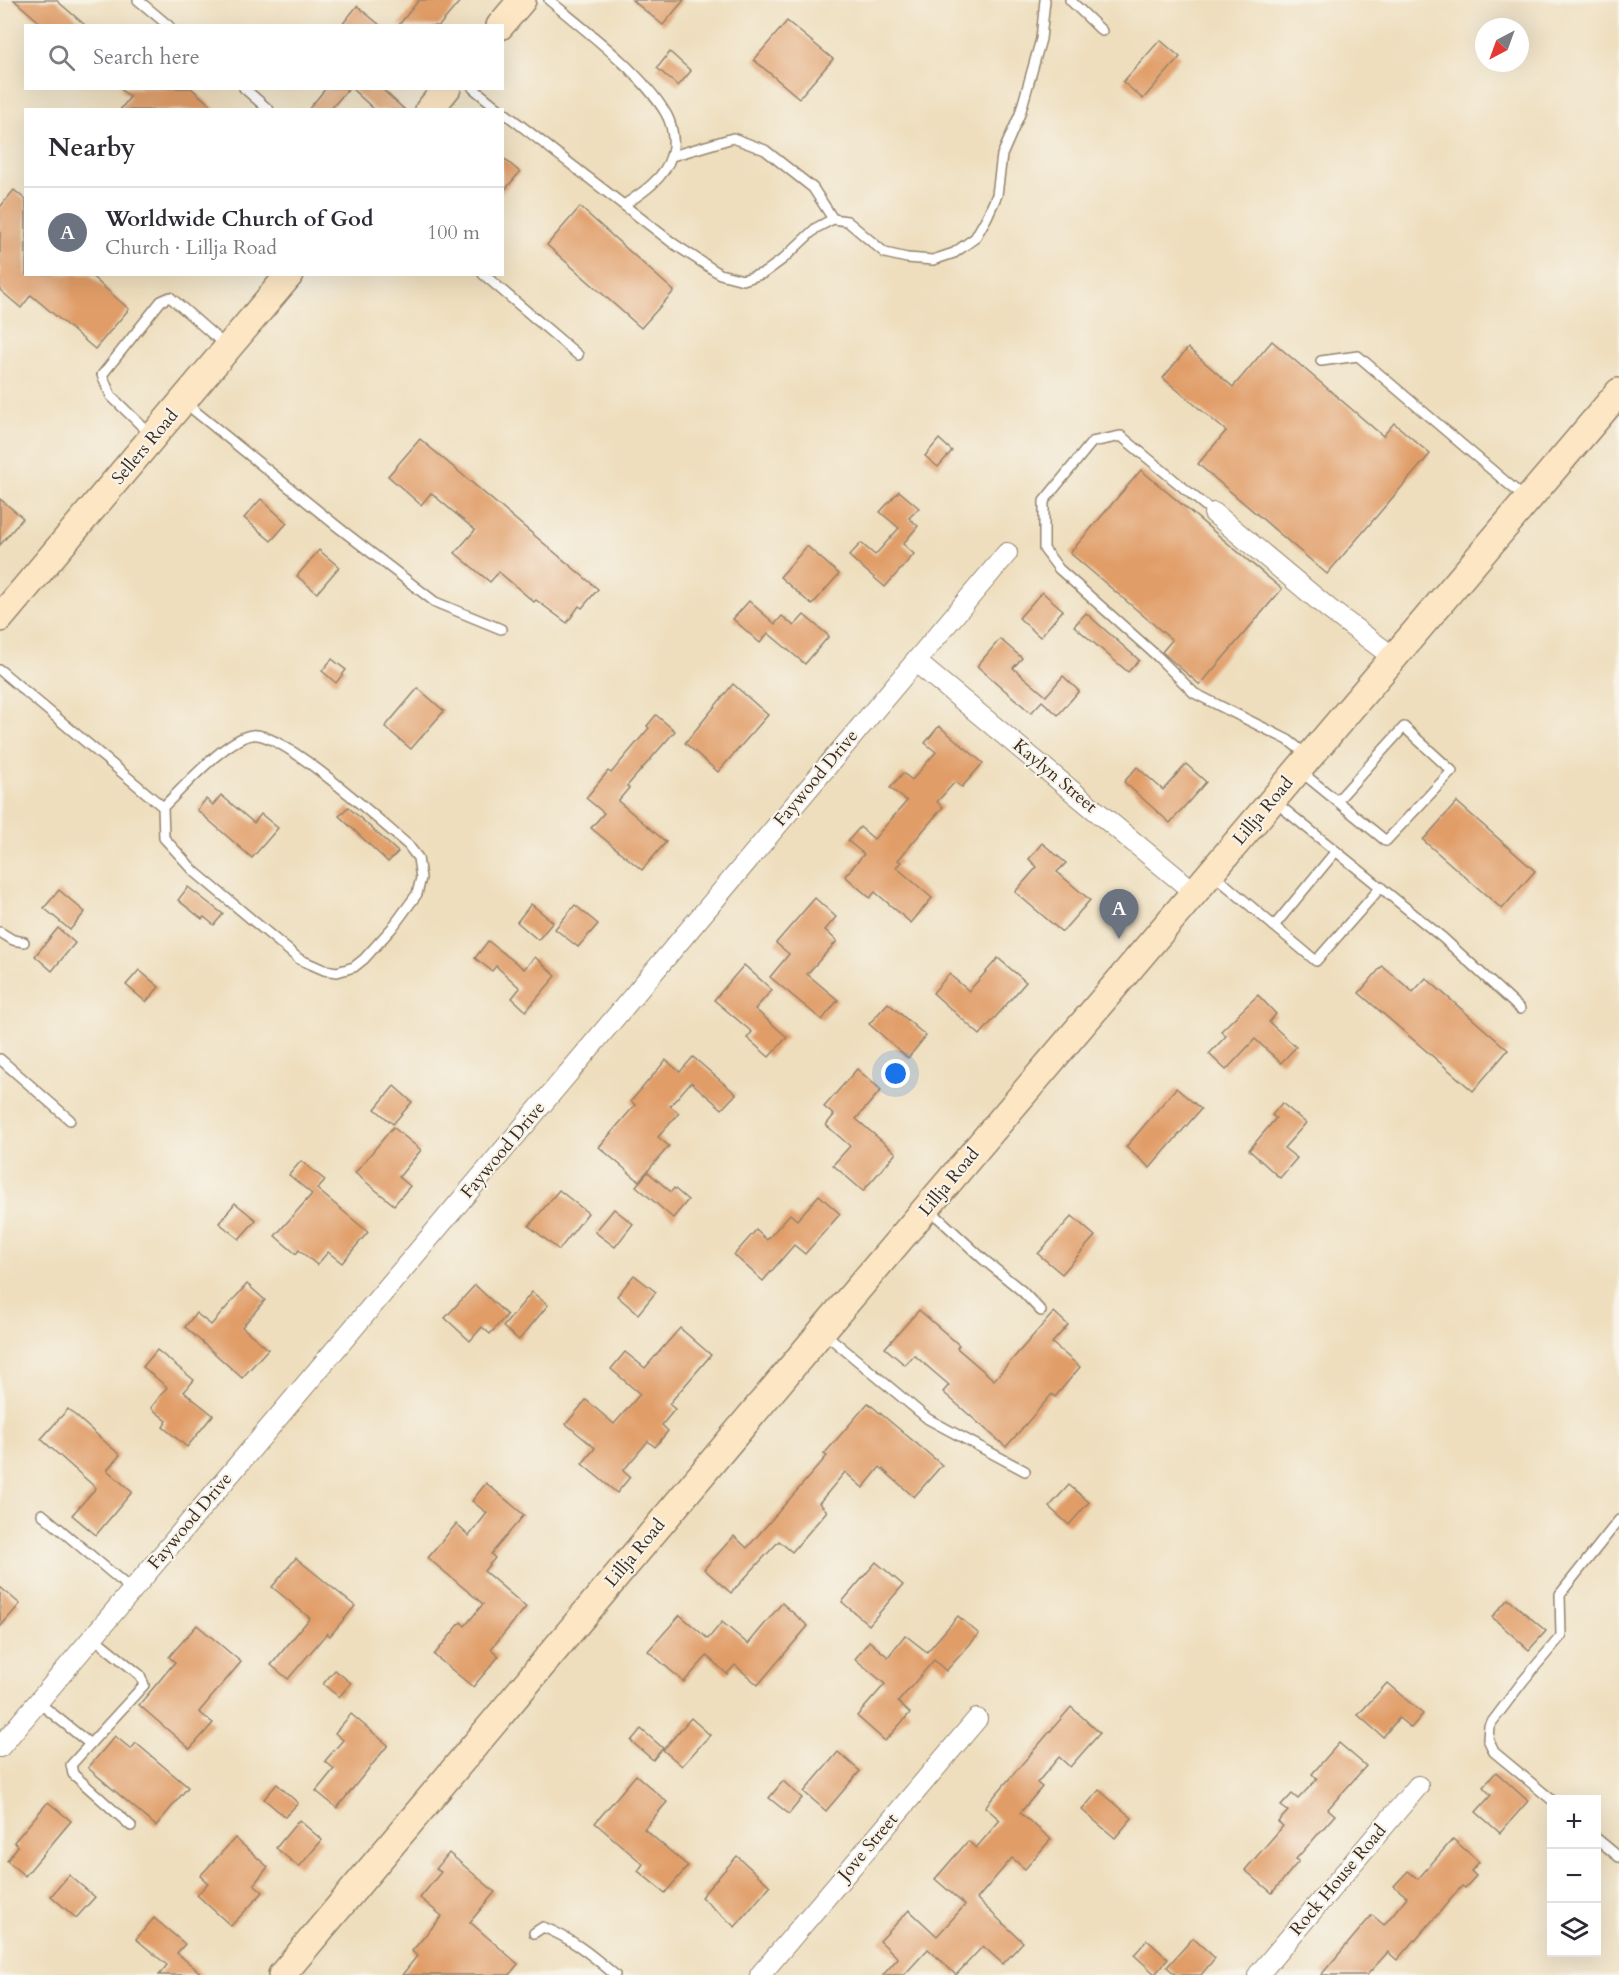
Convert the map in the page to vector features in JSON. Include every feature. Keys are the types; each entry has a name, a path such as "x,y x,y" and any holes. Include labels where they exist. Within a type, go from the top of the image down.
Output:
{"street":[{"path":"502,24 522,0"},
{"path":"431,108 445,90"},
{"name":"Sellers Road","path":"0,618 288,276"},
{"name":"Lillja Road","path":"282,1975 822,1331 1619,392"},
{"path":"1214,513 1329,609 1393,657"},
{"name":"Faywood Drive","path":"0,1747 1007,553"},
{"name":"Kaylyn Street","path":"915,661 1203,882"},
{"name":"Jove Street","path":"760,1975 977,1719"},
{"name":"Rock House Road","path":"1258,1975 1418,1786"}],"lane":[{"path":"138,0 167,24"},
{"path":"549,0 637,77 666,112 673,133 672,156 663,171 647,189 624,205"},
{"path":"504,112 674,244 720,274 742,280 764,273 783,259 816,228 833,219 847,221 885,253 933,260 954,252 975,238 987,217 996,195 1002,155 1020,114 1041,39 1046,0"},
{"path":"1070,0 1102,31"},
{"path":"246,90 267,108"},
{"path":"476,90 498,108"},
{"path":"672,156 733,138 765,150 813,188 833,219"},
{"path":"485,276 578,356"},
{"path":"154,437 111,396 102,375 161,301 170,297 228,348"},
{"path":"1321,361 1358,356 1526,499"},
{"path":"183,402 435,602 501,629"},
{"path":"1214,513 1121,436 1092,442 1044,501 1044,549 1059,569 1158,657 1194,693 1288,740 1304,763 1337,801 1386,841 1452,771 1404,727 1337,801"},
{"path":"0,670 163,807 164,838 195,872 299,959 324,970 337,972 354,967 392,928 417,894 421,878 418,858 408,845 297,753 267,736 253,734 224,749 163,807"},
{"path":"1273,800 1443,938 1520,1009"},
{"path":"1274,926 1336,851"},
{"path":"1203,882 1274,926 1316,961 1381,887"},
{"path":"0,932 13,940 24,942"},
{"path":"0,1059 70,1120"},
{"path":"927,1208 1022,1291 1041,1311"},
{"path":"822,1331 928,1419 1025,1471"},
{"path":"42,1514 132,1590"},
{"path":"1547,1797 1494,1752 1488,1739 1489,1726 1561,1636 1560,1594 1619,1520"},
{"path":"93,1637 140,1675 144,1685 71,1765 73,1774 131,1826"},
{"path":"38,1702 90,1744"},
{"path":"1601,1842 1619,1857"},
{"path":"534,1933 543,1927 563,1935 615,1975"}],"building":[{"path":"14,0 56,0 84,24 42,24"},
{"path":"419,0 461,0 441,24 400,24"},
{"path":"632,0 684,0 663,25"},
{"path":"357,6 379,24 343,24"},
{"path":"787,21 833,59 799,98 754,60"},
{"path":"1160,40 1180,57 1143,99 1123,82"},
{"path":"670,52 691,71 678,86 657,68"},
{"path":"121,90 193,90 214,108 122,108 130,97"},
{"path":"324,90 347,90 332,108 310,108"},
{"path":"353,90 383,90 403,108 373,108"},
{"path":"504,159 520,172 504,191"},
{"path":"14,190 24,198 24,276 91,276 129,309 95,349 31,295 21,308 0,290 0,207"},
{"path":"580,207 674,291 641,328 547,245"},
{"path":"1272,341 1383,436 1394,423 1430,454 1327,574 1198,464 1226,431 1163,378 1188,348 1233,387"},
{"path":"420,439 598,589 582,608 579,606 567,623 536,600 534,602 499,572 490,582 455,553 475,530 431,493 421,505 388,476"},
{"path":"939,439 952,451 938,467 925,456"},
{"path":"1141,470 1282,589 1200,685 1162,652 1172,640 1070,553"},
{"path":"899,491 919,508 909,518 918,526 903,544 914,554 885,587 849,556 861,543 875,555 899,528 880,512"},
{"path":"0,499 23,518 0,545"},
{"path":"261,499 287,523 271,541 244,518"},
{"path":"807,546 839,574 812,605 780,577"},
{"path":"319,550 339,567 317,593 297,576"},
{"path":"1042,592 1063,610 1040,637 1019,618"},
{"path":"749,601 775,624 782,616 794,626 804,615 829,636 805,664 768,633 760,643 733,619"},
{"path":"1086,613 1139,660 1128,672 1074,626"},
{"path":"1000,639 1022,658 1013,668 1046,696 1063,676 1079,691 1058,715 1042,701 1031,713 977,666"},
{"path":"332,659 346,670 336,683 322,671"},
{"path":"733,684 768,715 718,772 685,743"},
{"path":"418,688 444,711 411,749 385,727"},
{"path":"656,715 675,731 627,786 629,788 618,801 666,842 642,870 591,828 604,813 586,798 608,771 611,773 649,728 647,726"},
{"path":"939,726 983,763 962,787 955,782 937,802 943,807 898,860 901,862 896,867 932,898 911,923 875,892 870,898 845,876 864,854 848,841 860,827 874,839 907,801 890,788 903,773 912,780 936,752 925,743"},
{"path":"1186,764 1206,782 1170,823 1124,782 1137,767 1163,790"},
{"path":"221,795 254,823 261,814 278,828 252,858 197,810 206,799 213,805"},
{"path":"1457,802 1535,871 1502,909 1423,840"},
{"path":"348,807 398,852 388,862 339,816"},
{"path":"1042,843 1066,863 1057,872 1090,900 1062,932 1015,892 1037,867 1029,859"},
{"path":"188,887 223,914 214,925 204,917 202,919 178,900"},
{"path":"59,890 85,912 70,930 44,908"},
{"path":"815,898 836,917 825,930 837,941 807,974 838,1000 822,1020 770,977 789,954 776,943"},
{"path":"531,904 553,922 538,940 517,922"},
{"path":"575,905 598,924 578,947 555,929"},
{"path":"58,928 75,943 52,971 35,956"},
{"path":"488,941 524,969 535,957 556,976 526,1011 512,998 520,988 496,966 492,971 475,958"},
{"path":"998,958 1026,982 980,1035 933,993 949,974 969,991"},
{"path":"744,965 772,990 755,1009 787,1037 769,1057 747,1038 752,1032 714,1000"},
{"path":"1382,966 1413,992 1426,978 1508,1050 1473,1091 1359,993"},
{"path":"139,970 159,987 146,1002 126,985"},
{"path":"1258,995 1276,1014 1269,1022 1296,1047 1281,1063 1255,1039 1226,1070 1209,1054 1226,1036 1221,1031"},
{"path":"888,1003 926,1036 908,1058 869,1024"},
{"path":"693,1057 736,1094 722,1109 691,1082 670,1106 679,1113 658,1137 669,1146 639,1181 599,1147 635,1105 631,1101 666,1060 680,1072"},
{"path":"857,1069 881,1090 856,1119 896,1153 863,1191 833,1165 850,1146 826,1125 834,1115 824,1107"},
{"path":"394,1086 412,1102 393,1124 375,1109"},
{"path":"1176,1088 1201,1109 1150,1168 1126,1147"},
{"path":"1282,1103 1306,1123 1284,1148 1297,1158 1280,1178 1249,1150 1276,1118 1272,1115"},
{"path":"393,1127 421,1150 399,1177 410,1186 394,1205 355,1173"},
{"path":"301,1161 325,1180 317,1189 368,1232 342,1263 328,1252 317,1265 299,1250 296,1254 275,1236 312,1194 289,1175"},
{"path":"648,1172 671,1192 674,1188 688,1200 673,1218 636,1186"},
{"path":"559,1190 588,1213 559,1250 529,1226"},
{"path":"819,1195 840,1214 805,1254 794,1245 763,1281 734,1255 756,1230 767,1240 790,1214 797,1220"},
{"path":"235,1203 256,1220 239,1239 219,1223"},
{"path":"614,1209 633,1224 615,1247 595,1232"},
{"path":"1072,1216 1095,1236 1062,1274 1038,1254"},
{"path":"634,1275 656,1292 638,1314 617,1296"},
{"path":"247,1284 265,1300 242,1327 268,1349 242,1378 185,1327 196,1313 211,1325"},
{"path":"475,1285 507,1315 490,1334 482,1327 470,1341 445,1318"},
{"path":"532,1292 548,1305 519,1340 503,1327"},
{"path":"919,1310 959,1345 957,1348 994,1380 1054,1312 1068,1325 1052,1343 1080,1367 1055,1397 1052,1394 1006,1447 943,1392 949,1385 914,1355 905,1365 885,1348"},
{"path":"680,1328 711,1355 669,1404 675,1409 662,1425 668,1431 655,1447 648,1441 623,1471 630,1477 617,1493 582,1464 595,1448 566,1424 586,1400 614,1424 640,1394 611,1369 625,1352 645,1368"},
{"path":"157,1350 194,1380 184,1392 213,1415 187,1447 163,1427 167,1421 151,1408 167,1387 143,1367"},
{"path":"868,1403 942,1465 914,1497 880,1467 863,1488 845,1472 819,1503 827,1511 792,1552 779,1541 731,1593 704,1569 734,1536 747,1548 827,1456 824,1454"},
{"path":"68,1409 120,1455 107,1470 132,1492 96,1535 72,1515 96,1488 41,1439"},
{"path":"486,1483 524,1515 491,1554 495,1558 484,1571 526,1607 491,1649 499,1656 473,1687 434,1655 461,1622 465,1626 483,1604 428,1558 456,1524 469,1536 487,1513 472,1501"},
{"path":"1069,1485 1089,1502 1069,1525 1049,1507"},
{"path":"296,1558 355,1606 330,1636 327,1633 288,1679 271,1665 310,1618 272,1587"},
{"path":"876,1562 903,1585 869,1625 842,1602"},
{"path":"0,1587 20,1604 0,1627"},
{"path":"1508,1599 1546,1631 1529,1650 1492,1617"},
{"path":"782,1603 808,1626 758,1685 735,1665 727,1674 707,1656 684,1682 648,1651 680,1615 708,1639 722,1622 748,1644"},
{"path":"958,1616 979,1634 946,1671 934,1660 898,1702 910,1713 885,1741 857,1716 885,1684 855,1659 869,1641 888,1657 905,1635 927,1652"},
{"path":"197,1625 241,1662 199,1712 213,1723 190,1749 139,1705 175,1662 169,1657"},
{"path":"335,1670 351,1683 339,1697 323,1684"},
{"path":"1387,1683 1423,1714 1411,1728 1399,1718 1383,1737 1358,1715"},
{"path":"1071,1707 1100,1733 1070,1767 1059,1757 1037,1783 1042,1787 1020,1813 1051,1839 1025,1869 1012,1858 977,1899 1023,1942 1003,1964 983,1946 956,1975 928,1949 904,1975 883,1975 898,1958 880,1941 909,1910 937,1936 965,1905 935,1879 968,1841 976,1848 1000,1820 985,1807"},
{"path":"351,1714 388,1745 337,1808 316,1791 334,1769 325,1761 343,1740 335,1733"},
{"path":"691,1718 710,1735 682,1766 663,1750"},
{"path":"641,1729 663,1748 653,1760 631,1741"},
{"path":"115,1736 131,1749 136,1743 188,1787 156,1826 88,1768"},
{"path":"1339,1743 1366,1766 1328,1809 1335,1815 1296,1859 1299,1861 1272,1893 1245,1870 1283,1826 1278,1822 1288,1811 1281,1806 1292,1794 1298,1799 1317,1779 1312,1774"},
{"path":"838,1752 860,1771 826,1811 804,1792"},
{"path":"1496,1772 1528,1801 1500,1833 1476,1812 1491,1795 1483,1787"},
{"path":"636,1775 667,1802 644,1829 688,1866 665,1893 638,1871 643,1864 595,1823"},
{"path":"783,1781 802,1798 789,1814 769,1798"},
{"path":"277,1784 298,1803 285,1817 264,1799"},
{"path":"1099,1790 1132,1818 1115,1838 1082,1810"},
{"path":"48,1802 71,1821 25,1876 7,1861 18,1846 14,1842"},
{"path":"299,1820 322,1840 299,1867 276,1848"},
{"path":"235,1838 268,1867 254,1884 263,1892 231,1926 197,1895 208,1883 200,1876"},
{"path":"1453,1839 1479,1862 1471,1871 1476,1876 1465,1888 1462,1886 1397,1960 1388,1952 1367,1975 1321,1975 1372,1915 1384,1925 1407,1897 1394,1886 1408,1871 1418,1879"},
{"path":"449,1853 495,1892 470,1922 518,1964 509,1975 402,1975 417,1956 412,1951 442,1916 420,1898 441,1872 436,1869"},
{"path":"737,1856 770,1886 735,1927 701,1897"},
{"path":"69,1875 95,1897 76,1918 51,1896"},
{"path":"154,1918 185,1944 177,1953 203,1975 159,1975 167,1965 136,1939"},
{"path":"1193,1938 1215,1958 1201,1975 1176,1975 1167,1967"},
{"path":"1147,1940 1168,1959 1155,1974 1134,1955"}],"place":[{"name":"Worldwide Church of God","path":"1119,939"}]}
